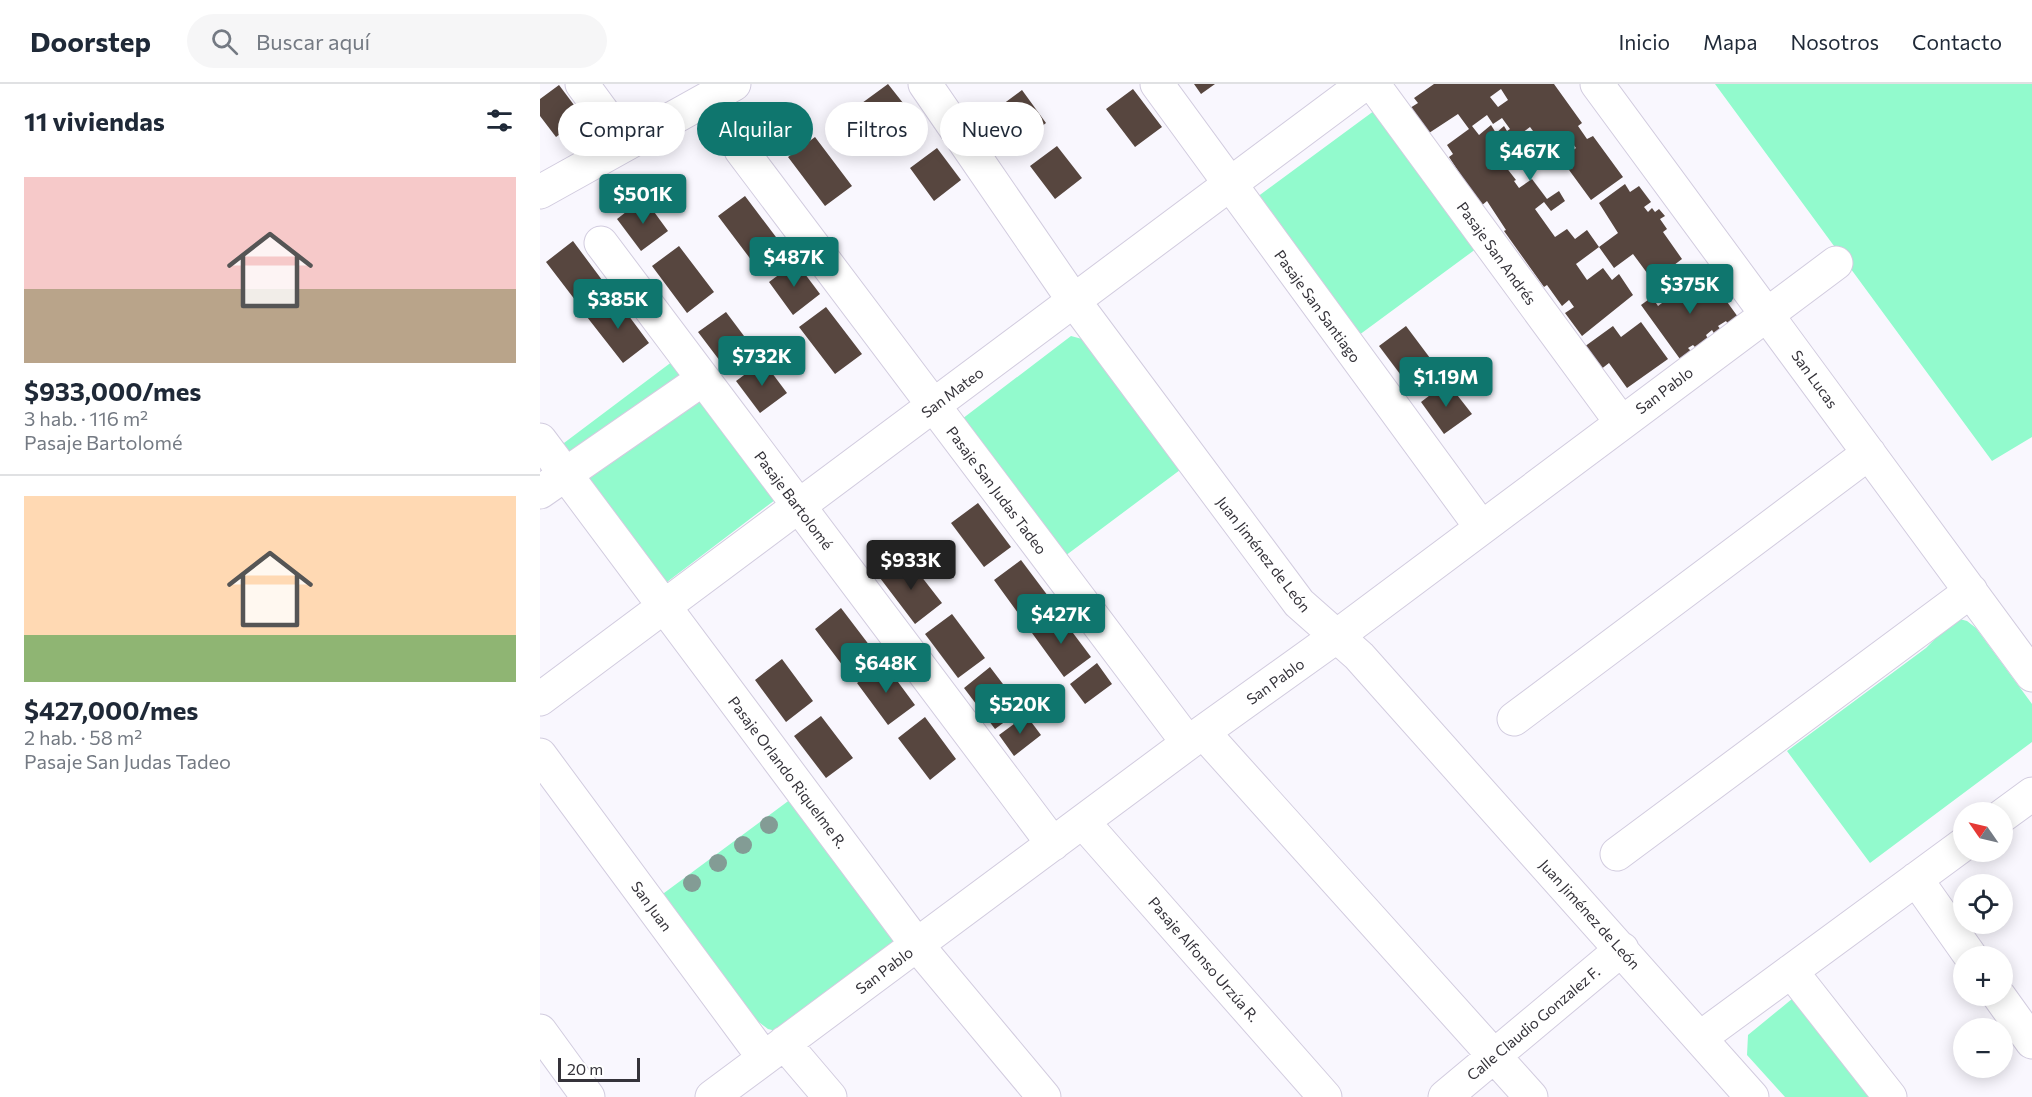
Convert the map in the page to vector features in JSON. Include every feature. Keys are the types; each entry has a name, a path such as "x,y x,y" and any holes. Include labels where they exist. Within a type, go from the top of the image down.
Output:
{"street":[{"path":"582,84 595,102"},
{"path":"685,111 734,84"},
{"name":"Juan Jiménez de León","path":"925,84 1074,301 1299,603 1359,656 1752,1097"},
{"name":"Pasaje San Santiago","path":"1157,84 1480,527"},
{"name":"San Mateo","path":"540,699 1364,84"},
{"name":"Pasaje San Andrés","path":"1373,84 1621,422"},
{"name":"San Lucas","path":"1597,84 2032,675"},
{"path":"540,192 604,156"},
{"name":"Pasaje San Judas Tadeo","path":"746,156 934,405 1196,738 1531,1097"},
{"name":"Pasaje Bartolomé","path":"601,243 1053,844"},
{"name":"San Pablo","path":"712,1097 1337,636 1836,263"},
{"path":"553,484 704,379"},
{"name":"Pasaje Orlando Riquelme R.","path":"540,440 553,484 664,607 917,945 1044,1097"},
{"path":"1514,719 1869,453"},
{"path":"1617,854 1971,591"},
{"name":"San Juan","path":"540,755 774,1051 830,1097"},
{"path":"2013,808 2032,794"},
{"name":"Pasaje Alfonso Urzúa R.","path":"1083,822 1325,1097"},
{"path":"1700,1038 1953,852"},
{"path":"1916,879 1963,946"},
{"name":"Calle Claudio Gonzalez F.","path":"1445,1097 1622,950"},
{"path":"1791,971 1890,1097"},
{"path":"2006,1006 2032,1042"},
{"path":"540,1031 588,1097"}],"green space":[{"path":"1715,84 2032,84 2032,437 1992,461"},
{"path":"1382,105 1484,243 1355,338 1253,200"},
{"path":"1071,336 1082,339 1180,470 1061,559 962,419"},
{"path":"677,358 775,500 667,582 556,449"},
{"path":"1956,618 1967,621 1976,628 2032,704 2032,742 1870,863 1787,751 1926,648"},
{"path":"795,796 898,939 776,1031 768,1029 752,1017 660,896"},
{"path":"1798,994 1879,1097 1785,1097 1747,1055 1748,1035"}],"building":[{"path":"888,84 902,102 863,102"},
{"path":"1194,84 1215,84 1201,94"},
{"path":"1434,84 1554,84 1582,123 1578,126 1587,139 1593,136 1623,177 1591,200 1561,159 1576,148 1570,140 1557,150 1549,144 1545,147 1530,127 1495,153 1516,180 1514,181 1519,188 1532,179 1547,199 1559,191 1565,201 1551,211 1544,202 1535,209 1555,237 1567,229 1575,239 1587,230 1599,247 1576,264 1587,280 1603,268 1612,280 1619,274 1633,295 1582,336 1565,313 1574,307 1569,300 1562,306 1547,285 1544,287 1504,231 1506,230 1487,201 1481,206 1449,157 1453,154 1447,145 1469,129 1458,114 1429,133 1410,108 1418,103 1414,98","holes":["1501,89 1508,100 1498,107 1490,97","1487,115 1493,124 1502,118 1510,129 1507,131 1504,126 1496,133 1491,125 1479,135 1472,126"]},
{"path":"559,85 572,102 558,102 558,136 556,137 540,116 540,99"},
{"path":"1133,89 1162,127 1135,147 1106,109"},
{"path":"1022,90 1031,102 1006,102"},
{"path":"815,137 825,150 825,156 829,156 852,186 825,206 788,157 813,156 813,138"},
{"path":"1057,146 1082,178 1055,199 1030,166"},
{"path":"937,148 940,156 943,156 961,180 934,201 910,168"},
{"path":"1625,184 1630,192 1639,186 1651,202 1644,207 1648,212 1652,208 1655,212 1659,209 1665,216 1660,219 1667,229 1663,232 1682,259 1653,281 1633,254 1614,268 1599,247 1618,233 1599,203"},
{"path":"745,196 782,245 755,265 718,216"},
{"path":"644,198 668,231 641,251 617,219"},
{"path":"573,241 608,288 582,309 546,262"},
{"path":"679,246 714,292 687,313 652,266"},
{"path":"796,262 820,294 793,315 769,282"},
{"path":"1709,277 1738,317 1728,324 1726,321 1718,326 1721,330 1715,335 1712,330 1706,335 1708,339 1696,348 1693,345 1688,348 1691,351 1680,359 1641,305 1652,297 1658,306 1670,297 1663,289 1675,280 1686,294"},
{"path":"614,296 649,343 623,363 587,317"},
{"path":"826,307 862,354 835,374 799,327"},
{"path":"726,312 750,344 723,365 698,332"},
{"path":"1641,322 1668,359 1627,388 1609,363 1600,370 1584,347 1613,326 1621,337"},
{"path":"1406,326 1430,358 1403,378 1379,346"},
{"path":"763,361 787,393 760,413 736,381"},
{"path":"1447,382 1472,414 1444,434 1421,402"},
{"path":"978,503 1011,547 984,567 951,523"},
{"path":"907,558 942,603 915,624 880,578"},
{"path":"1021,560 1054,604 1026,624 994,580"},
{"path":"841,608 873,650 846,670 815,629"},
{"path":"1058,613 1091,657 1064,677 1032,633"},
{"path":"952,614 985,658 958,678 925,634"},
{"path":"782,659 813,701 786,722 755,680"},
{"path":"884,663 915,705 888,725 857,683"},
{"path":"1097,663 1112,684 1085,704 1070,684"},
{"path":"990,667 1022,709 995,729 964,688"},
{"path":"1026,715 1041,735 1014,756 999,735"},
{"path":"821,716 853,758 826,778 794,736"},
{"path":"925,717 956,759 930,780 898,738"}]}
